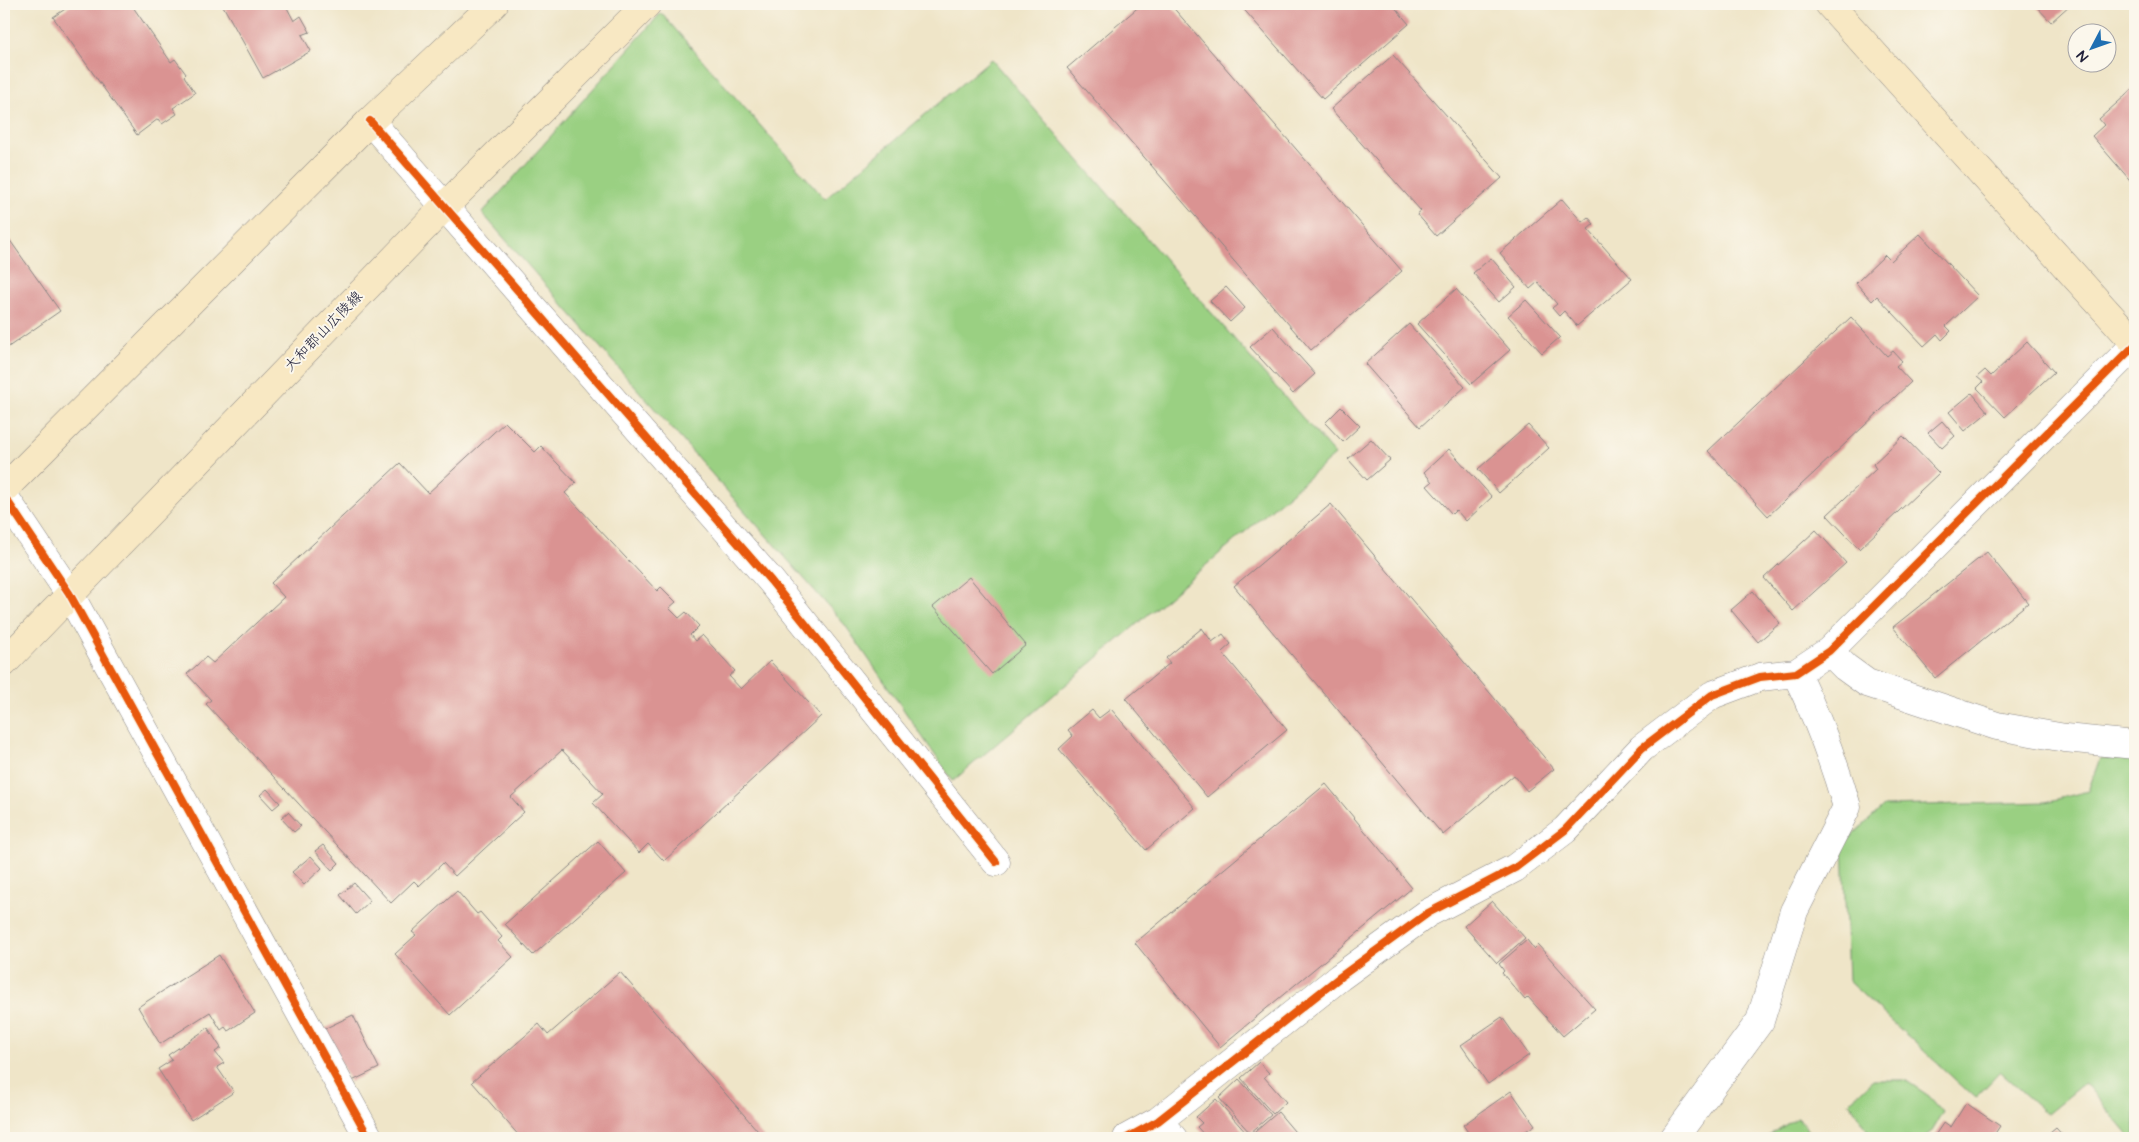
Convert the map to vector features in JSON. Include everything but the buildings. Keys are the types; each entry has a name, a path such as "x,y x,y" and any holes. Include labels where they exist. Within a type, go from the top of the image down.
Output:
{"main road":[{"path":"4,489 370,121 494,4"},
{"name":"大和郡山広陵線","path":"4,663 444,207 647,4"},
{"path":"1829,4 2135,344"}],"street":[{"path":"370,121 771,581 996,862"},
{"path":"1127,1138 1166,1130 1340,977 1428,912 1515,868 1565,830 1642,748 1712,695 1760,677 1796,673 1829,651 2135,344"},
{"path":"4,496 70,593 369,1138"},
{"path":"1829,651 1845,668 1867,683 1997,726 2065,738 2135,745"},
{"path":"1674,1138 1760,1021 1794,911 1847,808 1828,743 1796,673"}],"green space":[{"path":"661,13 825,199 991,59 1335,455 953,781 845,625 482,213"},
{"path":"2100,758 2135,760 2135,1138 2131,1138 2085,1083 2047,1114 2000,1072 1975,1098 1848,981 1843,844 1884,806 2046,802 2088,791"},
{"path":"1873,1080 1905,1080 1929,1096 1943,1112 1931,1132 1923,1138 1873,1138 1849,1102"},
{"path":"1797,1118 1815,1138 1764,1138"}],"cycle path":[{"path":"370,121 771,581 996,862"},
{"path":"1127,1138 1158,1121 1340,977 1428,913 1515,868 1565,830 1642,748 1712,695 1760,677 1796,673 1829,651 2135,345"},
{"path":"4,496 69,593 369,1138"}]}
